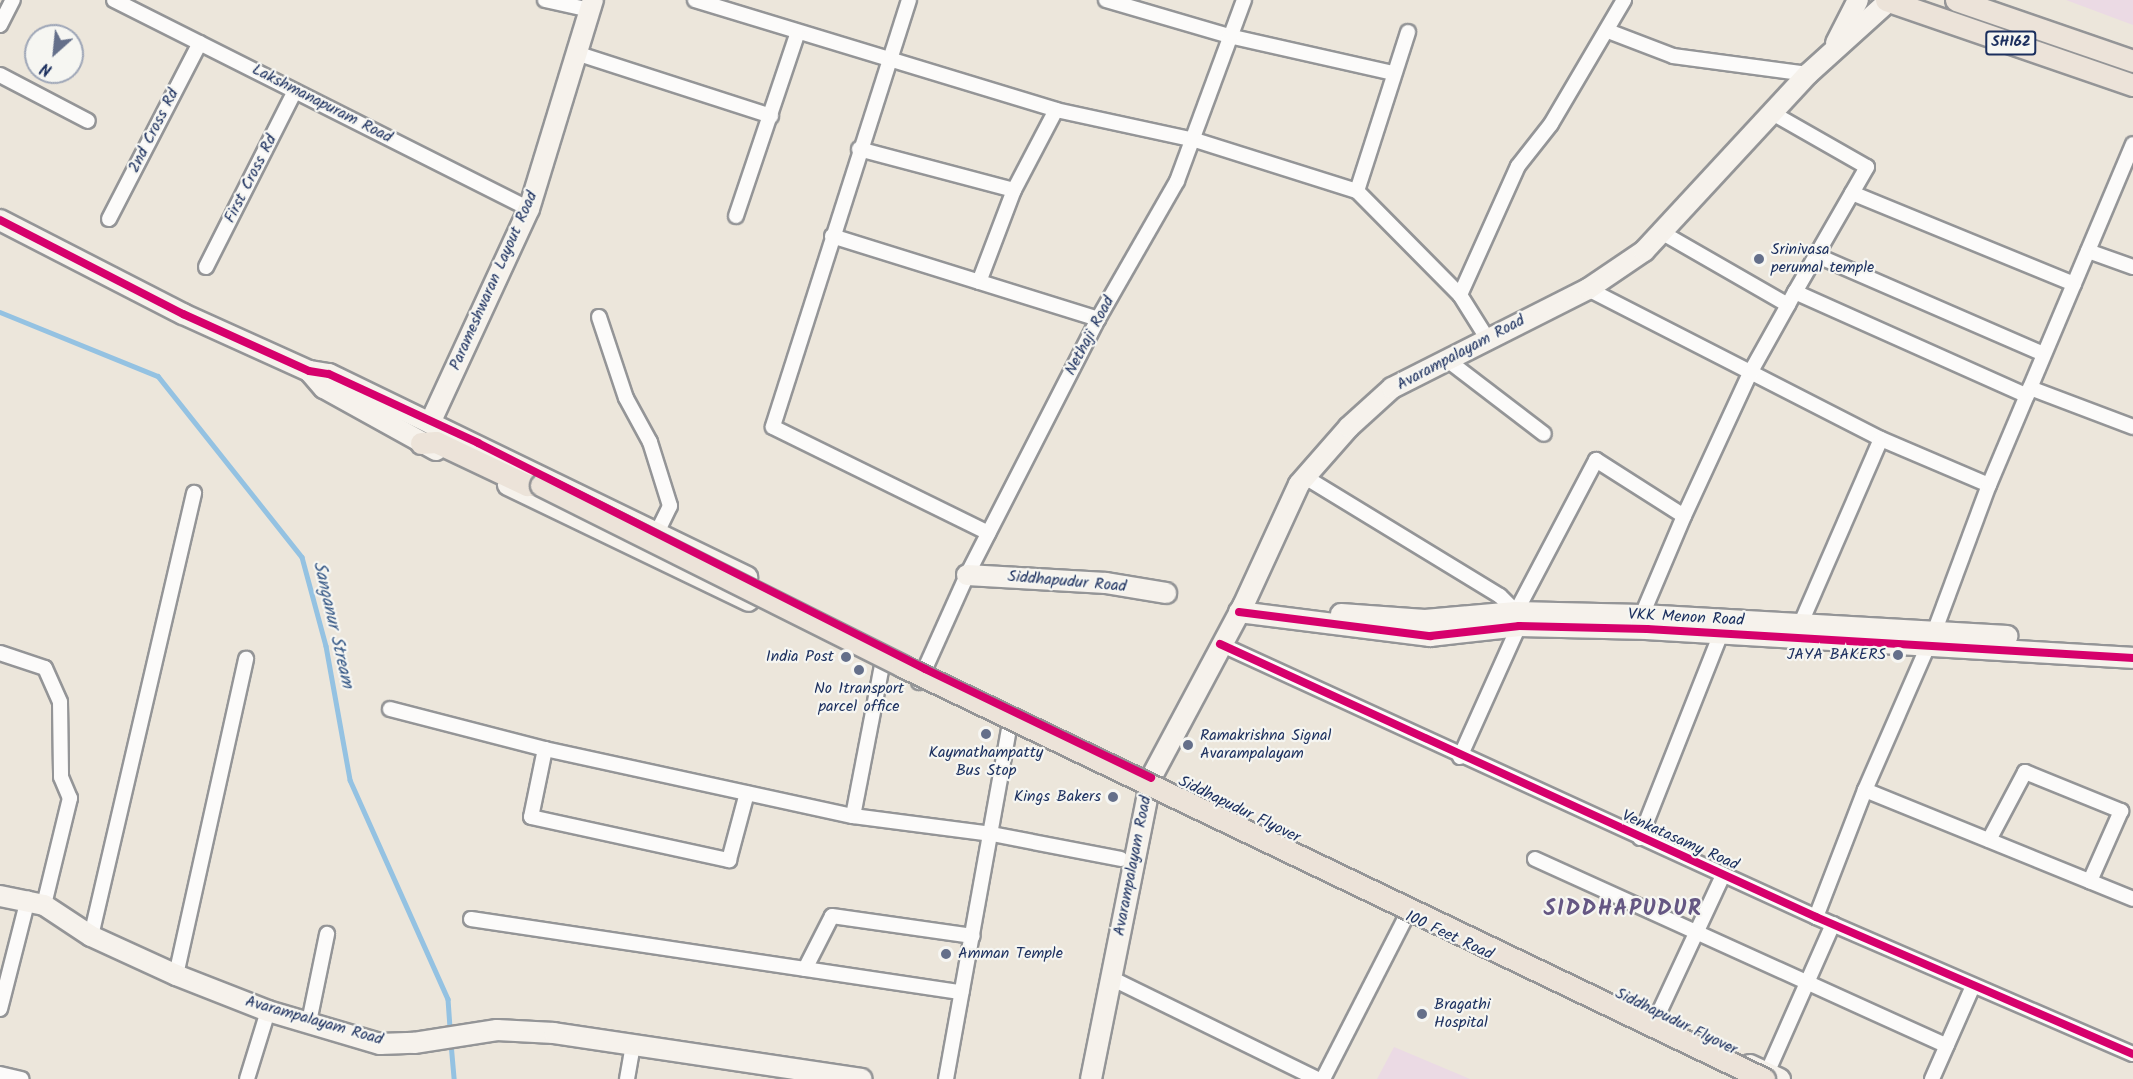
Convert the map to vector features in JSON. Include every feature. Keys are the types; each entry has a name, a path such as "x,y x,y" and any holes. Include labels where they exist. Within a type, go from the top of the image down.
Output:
{"main road":[{"name":"SH162","path":"1956,0 2133,61"},
{"name":"SH162","path":"1888,1 2133,86"},
{"name":"Siddhapudur Flyover","path":"463,436 493,464"},
{"name":"Siddhapudur Flyover","path":"421,443 436,442 541,485 902,666 1765,1077"}],"street":[{"path":"0,25 13,0"},
{"name":"Lakshmanapuram Road","path":"114,0 529,209"},
{"path":"545,0 592,5"},
{"path":"695,0 889,61 1056,110 1195,140 1357,191 1460,295 1486,338"},
{"path":"909,0 859,149 773,427 988,533"},
{"path":"1106,0 1229,36 1393,73"},
{"name":"Nethaji Road","path":"922,676 967,575 1098,319 1177,181 1195,140 1229,36 1244,0"},
{"path":"1460,295 1518,166 1551,124 1608,31 1624,0"},
{"path":"1830,53 1858,0"},
{"name":"Avarampalayam Road","path":"1090,1079 1111,978 1145,785 1241,609 1305,477 1349,427 1392,388 1486,338 1588,289 1644,251 1774,114 1808,74 1888,1"},
{"name":"Parameshwaran Layout Road","path":"430,423 529,209 592,5"},
{"path":"1608,31 1673,56 1808,74"},
{"path":"736,216 798,32"},
{"path":"1357,191 1408,32"},
{"name":"2nd Cross Rd","path":"109,219 200,43"},
{"path":"576,53 771,116"},
{"path":"0,75 88,121"},
{"name":"First Cross Rd","path":"206,267 295,91"},
{"path":"979,282 1014,190 1056,110"},
{"path":"1642,615 1684,516 1750,373 1867,167 1774,114"},
{"path":"1815,917 1865,790 1933,638 1989,485 2133,144"},
{"path":"859,149 1014,190"},
{"path":"1852,193 2074,284"},
{"path":"0,220 183,314 309,371 329,374 658,531 1010,725 1656,1019 1765,1077 1833,924"},
{"path":"1661,232 1788,305"},
{"path":"832,236 1098,319"},
{"path":"2088,251 2133,267"},
{"path":"1818,256 2043,354"},
{"path":"1588,289 1881,439 1989,485"},
{"path":"1796,292 2028,392 2133,427"},
{"path":"599,317 626,398 650,442 670,506 658,531"},
{"path":"1446,359 1544,434"},
{"path":"309,371 324,388 421,443 882,664 922,676 1145,785"},
{"path":"1798,629 1881,439"},
{"path":"1460,757 1517,619 1596,460 1684,516"},
{"path":"1305,477 1500,596 1517,619"},
{"path":"91,936 194,493"},
{"name":"Siddhapudur Road","path":"967,575 1106,583 1166,593"},
{"name":"VKK Menon Road","path":"1241,609 1430,636 1517,619 1642,615 1933,638 2133,646"},
{"name":"VKK Menon Road","path":"1517,619 1720,633 1798,629"},
{"path":"1640,838 1720,633"},
{"name":"VKK Menon Road","path":"1933,638 2133,658"},
{"name":"Venkatasamy Road","path":"1220,644 1460,757 1815,917 2133,1054"},
{"path":"0,653 45,669 60,702 61,777 70,798 0,1009"},
{"path":"176,975 246,659"},
{"path":"853,816 882,664"},
{"path":"390,710 545,749 853,816 992,834 1121,859"},
{"path":"946,1079 1010,725"},
{"path":"545,749 531,818 729,860 747,793"},
{"path":"1989,840 2025,772 2036,776 2121,812 2090,881"},
{"path":"1077,1079 1121,859 1145,785"},
{"name":"100 Feet Road","path":"1145,785 1406,917 1765,1077"},
{"path":"1865,790 2133,899"},
{"path":"1535,859 1694,934 1809,980 1947,1046"},
{"path":"1656,1019 1694,934 1724,875"},
{"name":"Avarampalayam Road","path":"0,896 36,902 91,936 176,975 268,1011 380,1044 414,1043 497,1030 554,1033 796,1074 862,1079"},
{"path":"805,969 832,916 973,936"},
{"path":"1323,1079 1406,917"},
{"path":"471,919 962,992"},
{"path":"309,1022 327,934"},
{"path":"1111,978 1317,1079"},
{"path":"1932,1079 1973,986"},
{"path":"247,1079 268,1011"},
{"path":"627,1079 633,1045"},
{"path":"0,1074 21,1079"}],"shaded area":[{"path":"2066,0 2133,0 2133,25"},
{"path":"1394,1047 1470,1079 1377,1079"}],"waterway":[{"name":"Sanganur Stream","path":"0,312 158,376 302,557 326,646 350,780 448,999 450,1031"},
{"name":"Sanganur Stream","path":"451,1043 454,1079"}],"cycle path":[{"path":"0,220 183,314 309,371 329,374 478,443 925,669 1151,778"},
{"path":"1239,612 1430,636 1519,626 1647,629 2133,658"},
{"path":"1220,644 1816,917 2133,1054"}],"place":[{"name":"Srinivasa perumal temple","path":"1759,259"},
{"name":"JAYA BAKERS","path":"1898,655"},
{"name":"India Post","path":"846,657"},
{"name":"No 1transport parcel office","path":"859,670"},
{"name":"Kaymathampatty Bus Stop","path":"986,734"},
{"name":"Ramakrishna Signal Avarampalayam","path":"1188,745"},
{"name":"Kings Bakers","path":"1113,797"},
{"name":"Amman Temple","path":"946,954"},
{"name":"Bragathi Hospital","path":"1422,1014"}],"district":[{"name":"SIDDHAPUDUR","path":"1623,910"}]}
